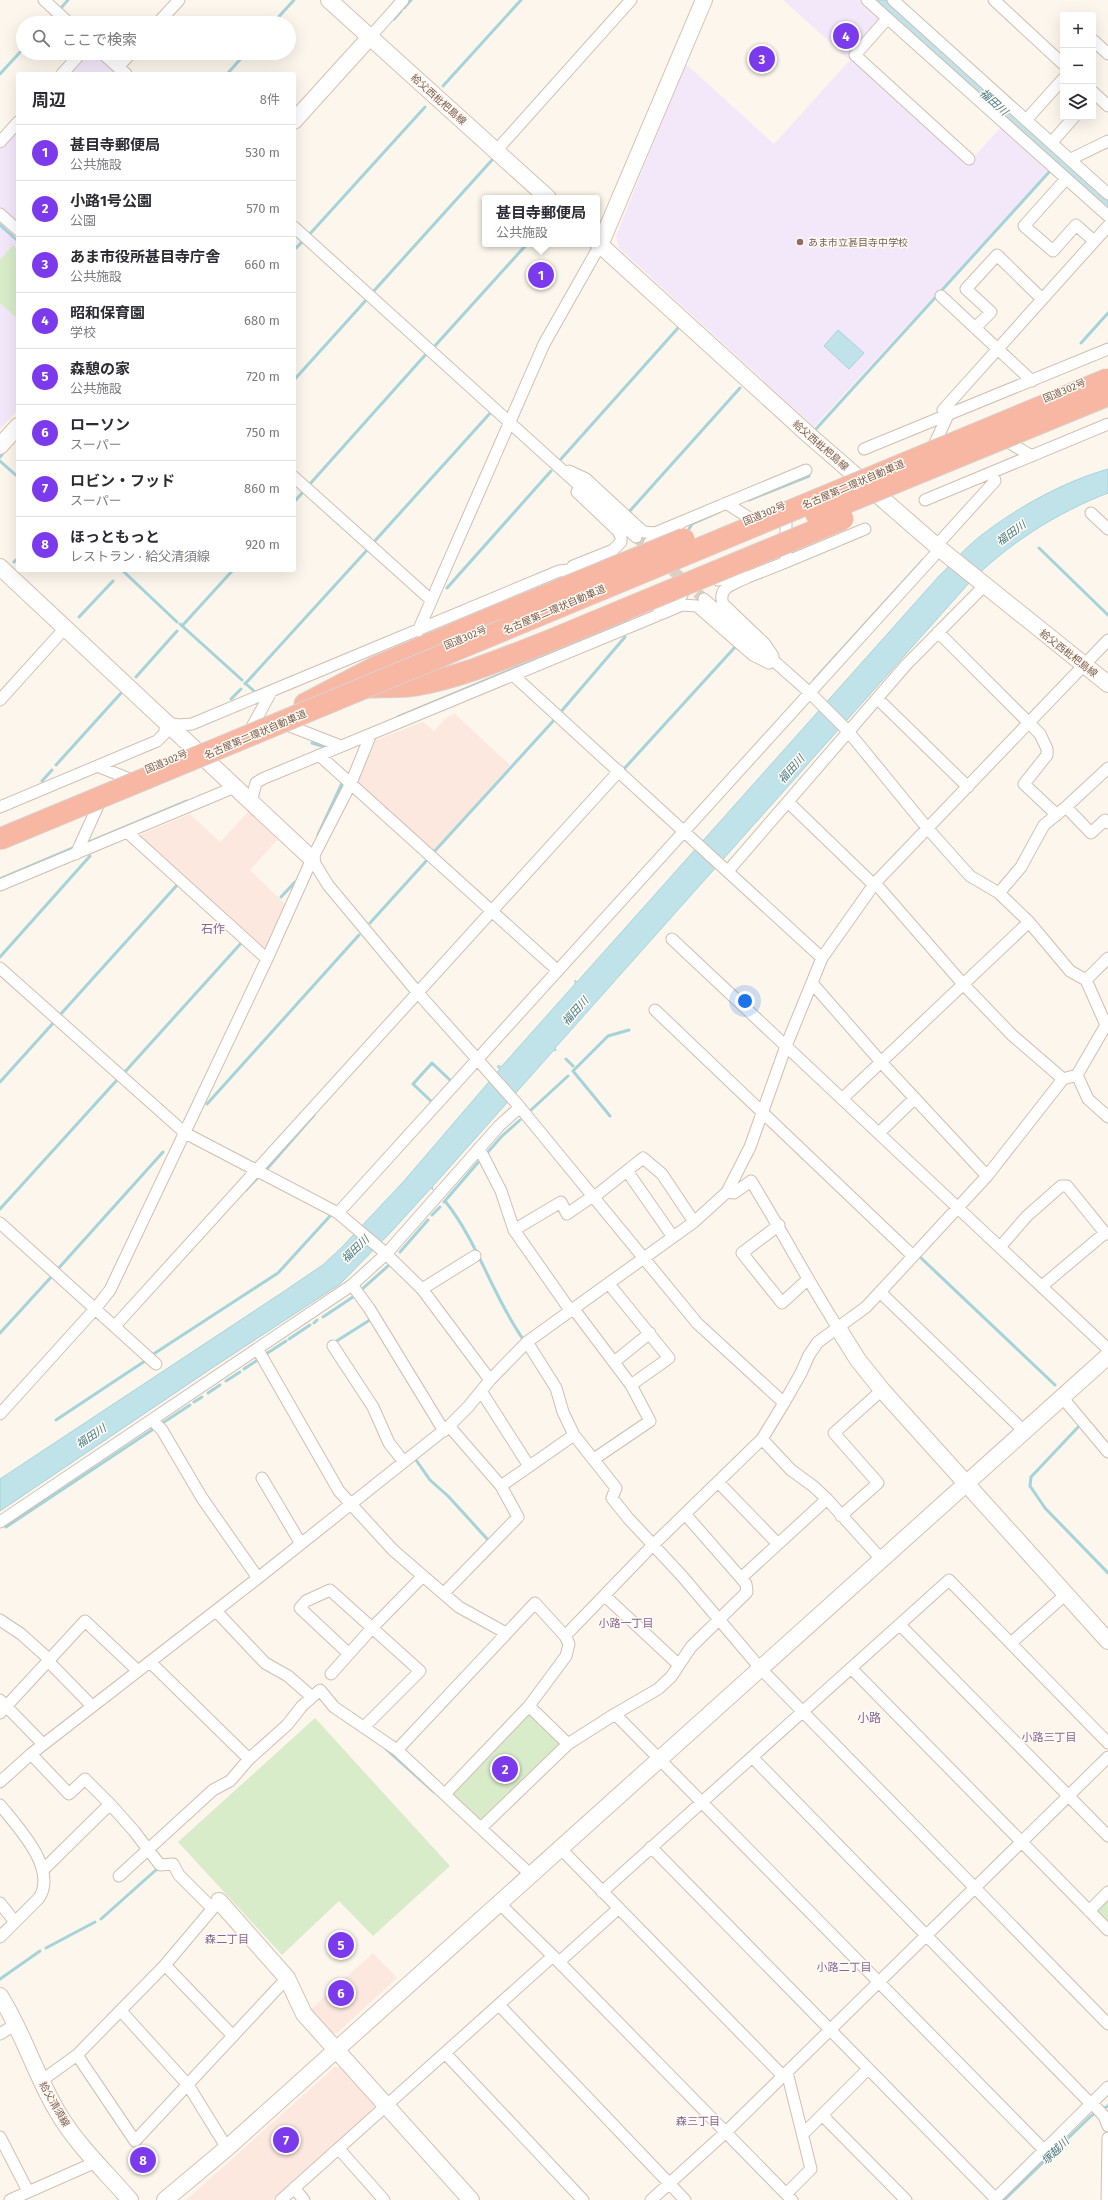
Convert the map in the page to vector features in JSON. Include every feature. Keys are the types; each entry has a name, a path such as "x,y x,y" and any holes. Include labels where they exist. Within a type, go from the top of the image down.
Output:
{"highway":[{"name":"国道302号","path":"0,830 1108,371"},
{"path":"305,704 376,667 508,611 926,440 1108,375"},
{"name":"名古屋第二環状自動車道","path":"0,839 1108,379"},
{"path":"346,687 414,685 435,681 489,664 544,643 944,477 1108,396"},
{"name":"名古屋第二環状自動車道","path":"0,855 620,595 1108,396"}],"street":[{"path":"44,0 61,16"},
{"path":"164,16 178,0"},
{"name":"給父西枇杷島線","path":"329,0 545,195"},
{"path":"296,119 403,0"},
{"path":"496,151 631,0"},
{"path":"600,238 704,0"},
{"path":"867,0 1108,216"},
{"path":"994,0 1060,61"},
{"path":"899,2 1108,194"},
{"path":"887,19 855,55 969,159"},
{"path":"1096,45 1108,54"},
{"path":"64,72 75,60"},
{"path":"110,60 122,71 128,60"},
{"path":"1027,119 1060,82"},
{"path":"1096,96 1108,106"},
{"path":"1052,142 1071,120"},
{"path":"0,142 16,124"},
{"path":"1071,159 1108,141"},
{"path":"1066,179 1024,226 1053,251 1076,225 1094,241"},
{"path":"0,214 16,228"},
{"path":"948,415 943,410 1108,226"},
{"path":"296,229 636,537"},
{"name":"給父西枇杷島線","path":"600,245 855,476 941,550 1108,684"},
{"path":"418,630 544,344 596,247"},
{"path":"975,328 990,312 966,289 997,255 1042,299"},
{"path":"941,296 1032,381"},
{"path":"864,449 1108,349"},
{"path":"935,443 948,415"},
{"path":"925,500 1108,424"},
{"path":"978,425 1032,456"},
{"path":"0,446 16,428"},
{"path":"558,465 586,479 644,532 655,533 806,470"},
{"path":"167,723 179,725 192,724 613,550 618,546 621,536 618,531 577,493 558,465"},
{"path":"338,1212 941,550 995,481 992,472"},
{"path":"296,479 431,600"},
{"path":"726,503 750,519"},
{"path":"786,504 786,562"},
{"path":"1091,513 1108,529"},
{"path":"559,572 589,568 658,539 682,522"},
{"path":"782,670 764,643 723,604 721,598 722,592 727,586 865,529"},
{"path":"0,567 66,627 312,859 328,885 418,993 518,1105 698,1323 784,1403"},
{"path":"656,616 673,598 728,576 748,577"},
{"path":"727,870 788,802 906,665 984,585"},
{"path":"565,1636 653,1545 762,1439 801,1373 809,1355 818,1342 866,1306 987,1176 1063,1079 1077,1075 1106,1025 1086,980 1070,971 1029,922 999,892 970,876 928,829 848,731 810,693 782,670 704,599"},
{"path":"252,802 256,783 319,755 682,605 697,606 753,655 782,670"},
{"path":"0,700 66,627"},
{"path":"938,632 1030,722 1040,734 1047,749 1047,755 1024,784 1057,815"},
{"path":"0,1781 43,1744 216,1611 447,1428 468,1407 490,1380 527,1342 694,1222 727,1192 750,1147 761,1112 786,1046 822,958 875,884 1108,640"},
{"path":"513,675 822,958"},
{"path":"271,692 262,722 341,746"},
{"path":"882,703 968,787"},
{"path":"0,807 157,741 164,734 167,723"},
{"path":"0,1414 95,1309 110,1290 267,959 312,859 351,783 371,734"},
{"path":"319,755 557,970"},
{"path":"98,766 127,778"},
{"path":"999,892 1021,867 1044,825 1108,768"},
{"path":"115,1326 619,771"},
{"path":"76,854 108,786"},
{"path":"0,885 235,787"},
{"path":"788,802 875,884 963,984 1012,1035 1063,1079"},
{"path":"1066,807 1091,833 1104,820 1108,823"},
{"path":"127,832 267,959"},
{"path":"843,1098 1029,922"},
{"path":"672,939 843,1098 1108,1349"},
{"path":"1086,980 1108,958"},
{"path":"0,968 185,1133 338,1212 353,1223 422,1289 490,1380"},
{"path":"812,983 881,1062 987,1176"},
{"path":"655,1010 913,1256"},
{"path":"1077,1075 1088,1099 1108,1118"},
{"path":"879,1133 914,1098"},
{"path":"0,1522 258,1350 352,1285 385,1252 518,1105"},
{"path":"479,1148 501,1191 514,1230 572,1309 631,1385 650,1421 594,1459"},
{"path":"514,1230 561,1202 567,1214 643,1158 662,1174 694,1222"},
{"path":"627,1171 673,1237"},
{"path":"727,1192 734,1193 751,1181 779,1225 807,1280 858,1360 882,1390 1108,1641"},
{"path":"1000,1247 1027,1216 1061,1186 1066,1186 1107,1234 1042,1286"},
{"path":"0,1223 156,1364"},
{"path":"779,1225 742,1253 782,1303 807,1280"},
{"path":"422,1289 475,1256"},
{"path":"608,1284 670,1358 631,1385"},
{"path":"352,1285 369,1308 447,1428 501,1486 518,1517 444,1593"},
{"path":"880,1292 1024,1431"},
{"path":"614,1362 650,1333"},
{"path":"527,1342 556,1388 574,1435 616,1488 612,1498 628,1518 719,1619 761,1669 1108,2024"},
{"path":"333,1346 373,1407 389,1442 404,1462"},
{"path":"258,1350 339,1491 350,1505 393,1550 459,1607 506,1633"},
{"path":"165,2200 227,2148 1108,1356"},
{"path":"841,1516 878,1483 834,1433 882,1390"},
{"path":"481,1391 529,1466"},
{"path":"1062,1397 1108,1452"},
{"path":"152,1420 162,1430 202,1498 258,1578"},
{"path":"501,1486 574,1435"},
{"path":"762,1439 791,1470 813,1486 827,1499 882,1560"},
{"path":"262,1478 301,1544"},
{"path":"718,1482 778,1544"},
{"path":"741,1578 827,1499"},
{"path":"482,1827 568,1744 658,1689 679,1665 691,1647 747,1592 746,1584 686,1514"},
{"path":"331,1674 372,1628 423,1576"},
{"path":"602,1892 949,1580 1108,1743"},
{"path":"349,1654 300,1608 306,1601 330,1590 420,1671 365,1726"},
{"path":"1011,1643 1066,1594"},
{"path":"605,1596 679,1665"},
{"path":"397,1750 535,1603 565,1636 569,1644 566,1656 529,1706 445,1794"},
{"path":"216,1611 265,1662 288,1676 312,1697"},
{"path":"0,1620 21,1634 49,1660 92,1706"},
{"path":"43,1744 2,1707 85,1621 138,1671"},
{"path":"900,1625 1108,1836"},
{"path":"150,1662 249,1759"},
{"path":"851,1668 1108,1930"},
{"path":"119,1876 213,1790 230,1780 249,1759 287,1725 320,1690 334,1707 365,1726 397,1750 482,1827 531,1875"},
{"path":"529,1706 568,1744"},
{"path":"615,1714 661,1759 1045,2151"},
{"path":"31,1754 69,1794 85,1779 134,1831 160,1865 173,1864 179,1875 215,1904 287,1978 304,2014 471,2200"},
{"path":"752,1757 1093,2105 1106,2121"},
{"path":"651,2200 726,2132 1108,1757"},
{"path":"43,1870 110,1804"},
{"path":"0,1805 27,1839 43,1870 43,1891 0,1936"},
{"path":"651,1847 995,2199 1093,2105 1108,2087"},
{"path":"499,1904 556,1959 789,2197 812,2169 785,2074 560,1849"},
{"path":"1089,1911 1108,1892"},
{"path":"0,1904 14,1922"},
{"path":"42,2081 77,2055 121,2011 165,1965 215,1904"},
{"path":"281,2200 498,2005 619,1908"},
{"path":"165,1965 233,2036"},
{"path":"77,2055 135,2141 287,1978"},
{"name":"給父清須線","path":"0,1996 16,2024 42,2081 67,2125 96,2162 130,2200"},
{"path":"498,2005 685,2200"},
{"path":"121,2011 188,2085 227,2148"},
{"path":"0,2034 16,2024"},
{"path":"445,2053 582,2200"},
{"path":"803,2134 868,2069"},
{"path":"822,2115 906,2200"},
{"path":"0,2137 28,2191"},
{"path":"1106,2200 1108,2138"},
{"path":"338,2148 384,2200"},
{"path":"10,2200 96,2162"},
{"path":"294,2188 304,2200"}],"shaded area":[{"name":"あま市立甚目寺中学校","path":"783,0 862,0 883,19 851,54 969,162 1002,126 1051,168 814,427 619,248 616,236 685,63 774,144 850,60"},
{"path":"79,60 105,60 118,72 68,72"},
{"path":"16,129 16,223 0,208 0,147"},
{"path":"0,226 16,240 16,412 0,429"},
{"path":"455,714 510,765 434,851 357,783 376,740 423,722 434,731 446,718"},
{"path":"249,811 279,838 250,870 285,904 264,950 139,839 140,835 190,814 220,842"},
{"path":"373,1953 397,1978 337,2033 329,2032 309,2011"},
{"path":"335,2067 341,2068 374,2103 374,2108 272,2200 186,2200"}],"green space":[{"path":"13,245 16,248 16,317 0,303 0,260"},
{"path":"531,1713 560,1742 559,1747 484,1818 480,1819 454,1795 454,1792 527,1714"},
{"path":"315,1718 450,1866 373,1936 339,1901 282,1955 178,1842"},
{"path":"1108,1898 1108,1924 1097,1913 1097,1909"}],"water":[{"name":"福田川","path":"873,0 887,0 1108,197 1108,210"},
{"path":"838,330 864,353 849,369 824,346"},
{"name":"福田川","path":"1108,469 1108,493 1070,510 1034,531 1000,555 969,583 555,1048 556,1051 554,1050 432,1187 433,1190 431,1188 391,1232 340,1284 212,1368 0,1511 0,1479 324,1264 404,1181 500,1069 497,1067 499,1065 501,1067 575,984 575,980 577,982 960,554 997,524 1042,496 1091,474"}],"waterway":[{"path":"61,8 68,0"},
{"path":"279,16 294,0"},
{"path":"404,8 411,0"},
{"path":"443,86 521,0"},
{"path":"394,19 401,11"},
{"path":"0,74 16,57"},
{"path":"229,72 240,60"},
{"path":"308,236 425,107"},
{"path":"374,295 372,293 492,160"},
{"path":"816,429 1050,171"},
{"path":"0,225 16,239"},
{"path":"296,248 302,242"},
{"path":"433,348 524,247"},
{"path":"296,378 368,298"},
{"path":"1081,343 1108,313"},
{"path":"561,459 678,328"},
{"path":"309,485 427,353"},
{"path":"628,513 740,388"},
{"path":"373,543 492,411"},
{"path":"0,457 5,451"},
{"path":"0,461 16,475"},
{"path":"447,588 551,471"},
{"path":"749,500 809,476"},
{"path":"296,500 303,492"},
{"path":"689,529 692,524 719,512"},
{"path":"1039,548 1108,615"},
{"path":"245,684 368,549"},
{"path":"814,680 923,560"},
{"path":"124,572 177,622"},
{"path":"182,626 231,572"},
{"path":"79,617 113,581"},
{"path":"398,717 627,621"},
{"path":"180,624 242,680"},
{"path":"136,677 177,631"},
{"path":"559,714 625,637"},
{"path":"623,770 736,646"},
{"path":"245,683 254,691"},
{"path":"231,699 241,689"},
{"path":"56,765 122,692"},
{"path":"433,853 555,719"},
{"path":"312,743 325,747"},
{"path":"42,781 52,770"},
{"path":"318,835 343,781"},
{"path":"87,843 187,801"},
{"path":"0,879 73,848"},
{"path":"0,957 90,856"},
{"path":"370,923 428,859"},
{"path":"281,897 295,882"},
{"path":"59,1016 178,884"},
{"path":"207,1104 359,935"},
{"path":"123,1074 243,941"},
{"path":"0,1082 55,1021"},
{"path":"610,1116 573,1071 608,1036 629,1030"},
{"path":"566,1059 573,1066"},
{"path":"430,1105 432,1102 413,1084 432,1063 451,1081 452,1080"},
{"path":"531,1110 568,1076"},
{"path":"0,1209 117,1080"},
{"path":"266,1170 314,1115"},
{"path":"487,1153 502,1136 520,1120"},
{"path":"57,1270 163,1152"},
{"path":"444,1202 481,1159"},
{"path":"246,1190 260,1175"},
{"path":"445,1201 467,1234 502,1305 523,1339"},
{"path":"432,1215 440,1207"},
{"path":"152,1355 278,1273 330,1216"},
{"path":"400,1252 428,1220"},
{"path":"920,1257 1055,1385"},
{"path":"360,1291 388,1266"},
{"path":"0,1333 53,1275"},
{"path":"323,1317 356,1295"},
{"path":"337,1345 335,1342 373,1318"},
{"path":"314,1323 317,1320"},
{"path":"289,1339 310,1325"},
{"path":"266,1354 286,1341"},
{"path":"56,1420 148,1359"},
{"path":"244,1369 259,1359"},
{"path":"226,1381 240,1372"},
{"path":"208,1393 220,1385"},
{"path":"194,1402 202,1397"},
{"path":"161,1424 190,1405"},
{"path":"1081,1424 1031,1477 1030,1486 1045,1508 1108,1573"},
{"path":"6,1527 155,1428"},
{"path":"416,1460 430,1480 448,1496 489,1541"},
{"path":"386,1749 434,1792"},
{"path":"101,1919 157,1869"},
{"path":"46,1948 95,1922"},
{"path":"0,1979 40,1951"},
{"name":"塚越川","path":"1102,2109 1108,2106"},
{"name":"塚越川","path":"1004,2200 1091,2116 1097,2112"}],"tunnel":[{"path":"636,537 704,599"}],"place":[{"name":"昭和保育園","path":"846,36"},
{"name":"あま市役所甚目寺庁舎","path":"762,59"},
{"name":"あま市立甚目寺中学校","path":"800,242"},
{"name":"甚目寺郵便局","path":"541,275"},
{"name":"小路1号公園","path":"505,1769"},
{"name":"森憩の家","path":"341,1945"},
{"name":"ローソン","path":"341,1993"},
{"name":"ロビン・フッド","path":"286,2140"},
{"name":"ほっともっと","path":"143,2160"}],"district":[{"name":"石作","path":"213,929"},
{"name":"小路一丁目","path":"626,1623"},
{"name":"小路","path":"869,1718"},
{"name":"小路三丁目","path":"1049,1737"},
{"name":"森二丁目","path":"227,1939"},
{"name":"小路二丁目","path":"844,1967"},
{"name":"森三丁目","path":"698,2121"}]}
